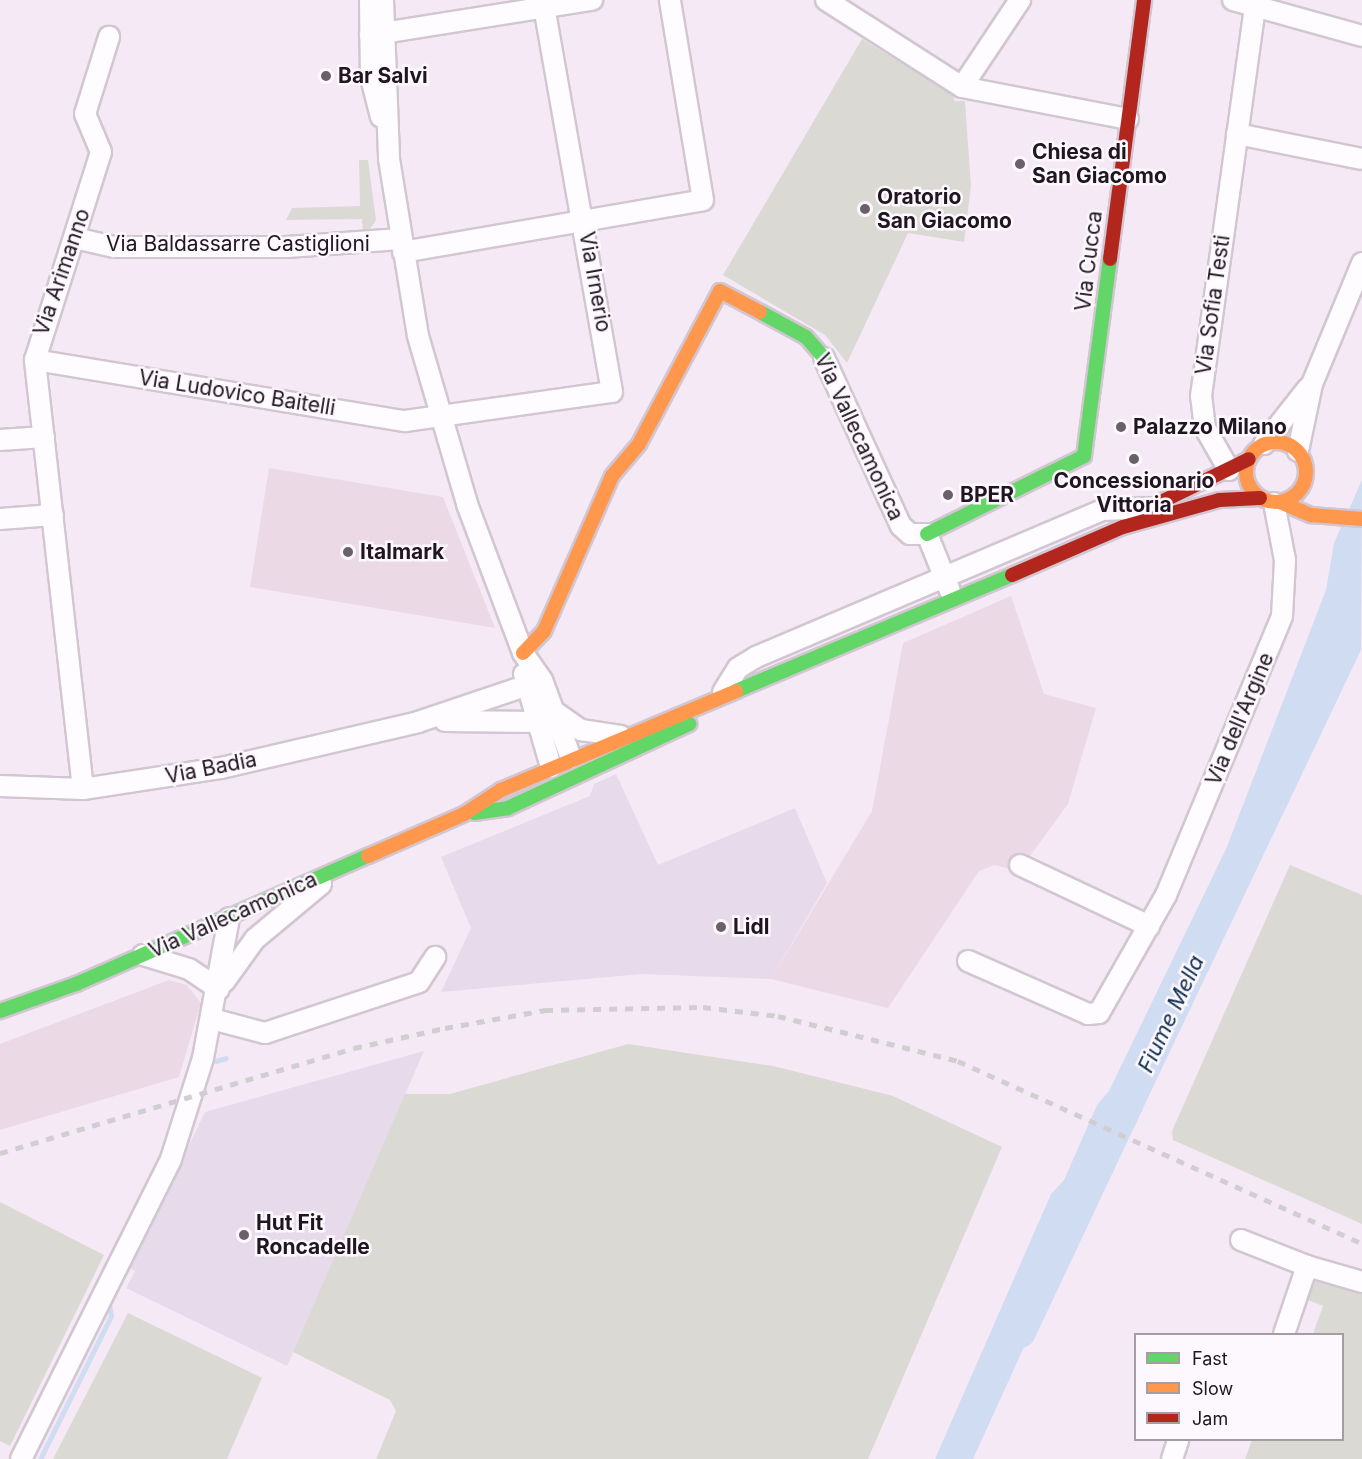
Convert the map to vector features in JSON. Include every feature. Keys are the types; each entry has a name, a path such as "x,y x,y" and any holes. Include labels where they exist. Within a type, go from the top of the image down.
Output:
{"main road":[{"name":"Via Cucca","path":"1084,456 1144,0"},
{"name":"Via Vallecamonica","path":"524,653 544,631 612,476 639,444 672,375 722,290 806,337 824,358"},
{"path":"1282,442 1298,451 1306,480 1320,496 1357,518 1311,515 1271,501 1246,476 1249,459 1264,444 1282,442"},
{"name":"Via Vallecamonica","path":"927,534 1084,456"},
{"name":"Via Vallecamonica","path":"1123,527 1152,508 1249,459"},
{"path":"1271,501 1296,495 1306,480"},
{"name":"Via Vallecamonica","path":"464,814 508,808 578,779 795,668 1123,527 1219,500 1271,501"},
{"name":"Via Vallecamonica","path":"0,1011 230,918 347,864 464,814 551,767 621,736 723,692 795,668"},
{"path":"572,758 578,779"},
{"path":"551,767 558,787"}],"street":[{"path":"370,0 377,35 386,128 402,246 440,419 524,653 554,711 572,758"},
{"path":"377,35 383,0"},
{"path":"377,35 544,4 592,0"},
{"name":"Via Baldassarre Castiglioni","path":"75,238 137,247 402,246 584,222 703,200 670,0"},
{"path":"826,0 962,87 1128,119"},
{"path":"962,87 1020,0"},
{"path":"1233,0 1256,3 1362,36"},
{"name":"Via Sofia Testi","path":"1229,470 1205,428 1200,404 1256,3"},
{"name":"Via Irnerio","path":"440,419 614,390 544,4"},
{"name":"Via Arimanno","path":"83,789 35,360 101,152 85,114 109,37"},
{"path":"1237,134 1362,159"},
{"path":"1298,451 1312,384 1362,263"},
{"name":"Via Vallecamonica","path":"824,358 901,526 910,534 927,534 954,600"},
{"name":"Via Ludovico Baitelli","path":"35,360 405,421 440,419"},
{"path":"1264,444 1312,384"},
{"path":"0,440 44,437"},
{"name":"Via dell'Argine","path":"968,961 1088,1014 1100,1013 1149,926 1256,688 1282,616 1285,560 1271,501"},
{"name":"Via Vallecamonica","path":"723,692 738,668 756,657 945,579 1102,510 1152,508"},
{"path":"0,519 54,515"},
{"path":"524,653 525,686 551,767"},
{"name":"Via Badia","path":"0,786 83,789 221,768 418,722 525,686"},
{"path":"554,711 581,730 621,736"},
{"name":"Via Badia","path":"418,722 536,722"},
{"path":"219,989 255,939 347,864"},
{"path":"1020,865 1149,926"},
{"path":"21,1459 171,1159 189,1107 212,1019 230,918"},
{"path":"143,955 189,969 219,989"},
{"path":"212,1019 265,1034 419,982 435,957"},
{"path":"1241,1240 1307,1266 1362,1282"},
{"path":"1285,1333 1307,1266"},
{"path":"1172,1459 1178,1441"}],"shaded area":[{"name":"Oratorio San Giacomo","path":"862,39 952,94 955,101 965,101 971,186 964,242 908,233 847,363 825,335 723,275"},
{"path":"359,160 368,160 376,220 369,231 363,233 362,219 286,220 292,208 360,206"},
{"path":"269,468 443,497 495,628 250,587"},
{"path":"1011,596 1044,694 1096,708 1068,804 1019,871 994,865 979,871 888,1008 771,979 872,811 903,643"},
{"path":"616,774 658,865 795,808 827,883 771,979 642,974 441,992 471,928 441,857 590,796 594,784"},
{"path":"1290,865 1362,895 1362,1224 1173,1140 1172,1131"},
{"path":"169,980 187,985 201,1003 179,1077 0,1130 0,1044"},
{"path":"628,1044 773,1066 893,1096 1002,1147 868,1459 376,1459 396,1411 390,1400 293,1352 405,1094 450,1094"},
{"path":"424,1051 287,1366 126,1288 135,1271 130,1268 205,1112"},
{"path":"0,1202 104,1255 10,1446 0,1441"},
{"path":"1317,1279 1362,1294 1362,1459 1245,1459 1252,1441 1344,1441 1344,1333 1313,1333 1323,1306 1305,1299"},
{"path":"128,1313 262,1378 227,1459 53,1459"}],"water":[{"path":"1362,480 1361,650 1134,1127 1099,1153 1064,1244 1041,1284 1029,1336 973,1459 935,1459 1051,1194 1064,1180 1097,1105 1109,1091 1226,849 1326,590 1334,543"}],"waterway":[{"path":"216,1061 226,1058"},
{"name":"Fiume Mella","path":"1020,1332 1128,1103"},
{"path":"40,1459 111,1316 109,1303"}],"railway":[{"path":"0,1153 354,1048 445,1028 545,1010 703,1007 778,1016 958,1061 1362,1243"}],"traffic: fast":[{"path":"927,534 1084,456 1110,259"},
{"path":"760,312 806,337 824,358"},
{"path":"736,691 1012,575"},
{"path":"474,813 508,808 689,724"},
{"path":"0,1011 76,984 368,856"}],"traffic: slow":[{"path":"523,653 544,631 612,476 639,444 720,291 760,312"},
{"path":"1270,442 1282,442 1293,447 1301,455 1306,472 1304,484 1293,497 1282,502 1270,502 1259,497 1251,489 1246,478 1246,466 1251,455 1259,447 1270,442"},
{"path":"1280,502 1311,515 1362,519"},
{"path":"368,856 464,814 501,790 736,691"}],"traffic: jam":[{"path":"1110,259 1144,0"},
{"path":"1165,500 1249,459"},
{"path":"1012,575 1123,527 1219,500 1260,498"}],"place":[{"name":"Bar Salvi","path":"326,76"},
{"name":"Chiesa di San Giacomo","path":"1020,164"},
{"name":"Oratorio San Giacomo","path":"865,209"},
{"name":"Palazzo Milano","path":"1121,427"},
{"name":"Concessionario Vittoria","path":"1134,459"},
{"name":"BPER","path":"948,495"},
{"name":"Italmark","path":"348,552"},
{"name":"Lidl","path":"721,927"},
{"name":"Hut Fit Roncadelle","path":"244,1235"}]}
